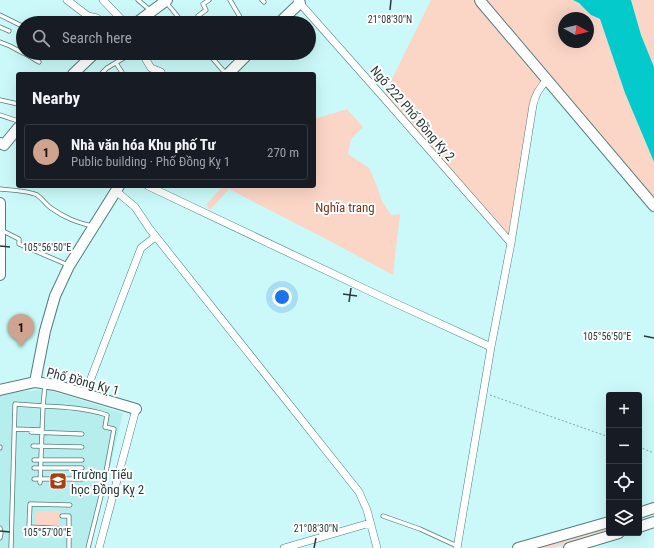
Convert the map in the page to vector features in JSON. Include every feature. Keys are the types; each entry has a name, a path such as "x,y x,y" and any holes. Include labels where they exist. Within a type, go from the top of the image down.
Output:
{"street":[{"path":"67,0 88,16"},
{"path":"103,0 118,16"},
{"path":"146,16 165,1"},
{"path":"285,16 298,1"},
{"name":"Ngõ 222 Phố Đồng Kỵ 2","path":"298,1 311,16"},
{"path":"480,1 654,206"},
{"name":"Ngõ 222 Phố Đồng Kỵ 2","path":"316,21 511,243"},
{"path":"75,72 88,60"},
{"path":"146,60 150,68 161,72"},
{"path":"229,72 241,60"},
{"path":"457,547 491,347 511,243 534,100 540,87 547,80"},
{"path":"0,143 4,145 16,130"},
{"path":"40,383 45,331 55,296 69,266 118,188 359,492 367,510 377,548"},
{"path":"152,188 491,347"},
{"path":"0,203 0,275"},
{"path":"85,394 141,248 156,237"},
{"name":"Phố Đồng Kỵ 1","path":"0,390 40,383 55,385 136,409"},
{"path":"98,548 136,409"},
{"path":"642,512 654,508"},
{"path":"642,526 654,522"},
{"path":"284,548 370,523"},
{"path":"518,548 606,523"},
{"path":"569,548 609,536"}],"lane":[{"path":"138,0 151,12"},
{"path":"198,16 206,10 203,4 209,0"},
{"path":"230,0 239,16"},
{"path":"165,1 177,16"},
{"path":"0,15 16,23"},
{"path":"0,27 9,31"},
{"path":"0,42 16,49"},
{"path":"35,60 39,62"},
{"path":"103,72 121,60"},
{"path":"214,60 225,72"},
{"path":"116,63 122,72"},
{"path":"0,100 16,104"},
{"path":"0,115 16,120"},
{"path":"0,189 31,193 38,196 62,216 76,222 95,226"},
{"path":"0,230 20,239 19,244 69,266"},
{"path":"40,383 43,406 40,481"},
{"path":"11,548 15,404 77,408 96,411 107,415 105,427 114,429 103,488 88,548"},
{"path":"15,429 82,434"},
{"path":"31,432 42,431"},
{"path":"33,446 82,447"},
{"path":"34,460 82,460"},
{"path":"34,468 82,468"},
{"path":"34,479 40,481 82,479"},
{"path":"69,529 29,527 30,504 70,505"},
{"path":"62,516 69,516 69,548"},
{"path":"383,516 420,529 457,547"},
{"path":"0,528 0,538"}],"path":[{"path":"484,392 606,436"},
{"path":"642,449 654,453"}],"shaded area":[{"name":"Trường Tiểu học Đồng Kỵ 2","path":"48,390 123,413 90,548 0,548 0,396 12,392"}],"green space":[{"path":"431,0 573,0 579,3 588,12 558,12 558,48 594,48 594,16 600,19 625,93 654,162 654,206 547,80 534,99 511,243 383,97"},
{"path":"631,0 654,0 654,67 641,35"},
{"name":"Nghĩa trang","path":"347,109 363,127 351,139 348,154 369,168 382,201 391,215 400,214 393,275 229,189 210,210 206,205 221,188 316,188 316,118"},
{"path":"36,511 60,511 60,525 36,525"},
{"path":"606,528 606,532 552,548 537,548"}],"water":[{"path":"573,0 631,0 641,35 654,67 654,162 625,93 600,19 594,16 594,12 588,12 579,3"}],"place":[{"name":"Nhà văn hóa Khu phố Tư","path":"21,347"},
{"name":"Trường Tiểu học Đồng Kỵ 2","path":"58,481"}]}
